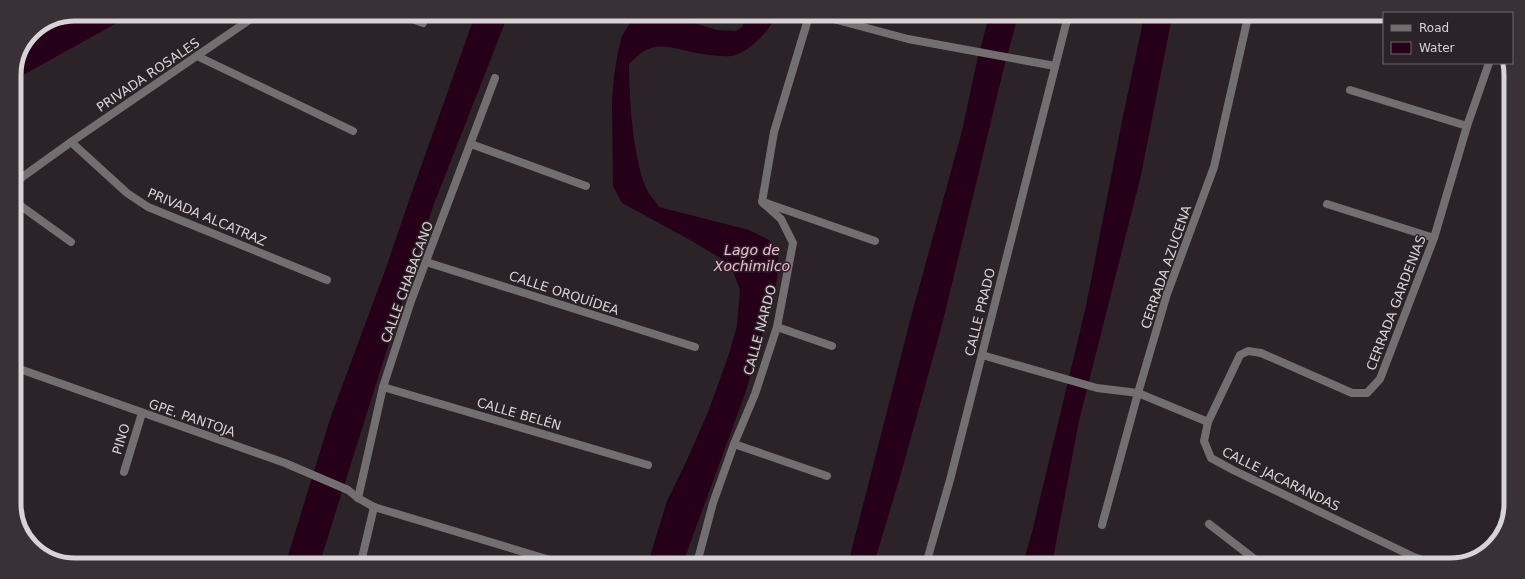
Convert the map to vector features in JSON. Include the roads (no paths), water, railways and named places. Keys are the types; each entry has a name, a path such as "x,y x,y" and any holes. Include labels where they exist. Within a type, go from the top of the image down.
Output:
{"street":[{"name":"PRIVADA ROSALES","path":"21,178 248,21"},
{"path":"418,21 423,23"},
{"path":"808,21 774,132 762,202 875,241"},
{"path":"841,21 908,39 975,50 1055,66"},
{"name":"CALLE PRADO","path":"928,558 950,480 1067,21"},
{"name":"CERRADA AZUCENA","path":"1102,525 1138,392 1167,294 1214,167 1247,21"},
{"path":"197,56 353,131"},
{"name":"CERRADA GARDENIAS","path":"1208,422 1240,355 1248,351 1261,353 1352,392 1367,392 1380,379 1434,238 1467,126 1489,64"},
{"name":"CALLE CHABACANO","path":"358,498 383,387 411,301 495,78"},
{"path":"1350,90 1467,126"},
{"name":"PRIVADA ALCATRAZ","path":"71,142 127,193 148,207 327,280"},
{"path":"471,144 586,186"},
{"name":"CALLE NARDO","path":"698,558 713,503 734,444 755,394 777,327 794,243 781,219 762,202"},
{"path":"1327,204 1434,238"},
{"path":"21,206 71,242"},
{"name":"CALLE ORQUÍDEA","path":"426,262 695,347"},
{"path":"777,327 832,346"},
{"path":"982,355 1096,388 1138,392 1208,422"},
{"name":"GPE. PANTOJA","path":"21,370 309,473 348,490 358,498 374,507 543,558"},
{"name":"CALLE BELÉN","path":"383,387 648,465"},
{"name":"PINO","path":"124,472 142,413"},
{"name":"CALLE JACARANDAS","path":"1208,422 1204,441 1211,458 1419,558"},
{"path":"734,444 827,476"},
{"path":"361,558 374,507"},
{"path":"1209,524 1254,558"}],"water":[{"path":"120,21 21,76 25,54 30,45 43,32 64,22"},
{"path":"473,21 506,21 434,204 321,558 287,558 331,416 386,268"},
{"name":"Lago de Xochimilco","path":"631,21 688,21 717,30 736,31 742,27 745,21 774,21 758,40 738,54 731,56 716,56 671,47 656,47 648,49 629,64 631,111 635,147 643,180 648,192 659,207 749,230 769,240 777,253 779,264 776,285 746,391 685,558 650,558 667,501 708,412 728,357 737,326 740,290 734,274 725,261 692,241 622,203 613,186 612,101 614,76 622,36"},
{"path":"988,21 1017,21 1004,67 943,321 902,470 876,558 850,558 911,317 962,131 977,61"},
{"path":"1143,21 1171,21 1141,175 1079,421 1053,558 1025,558 1086,306"}]}
